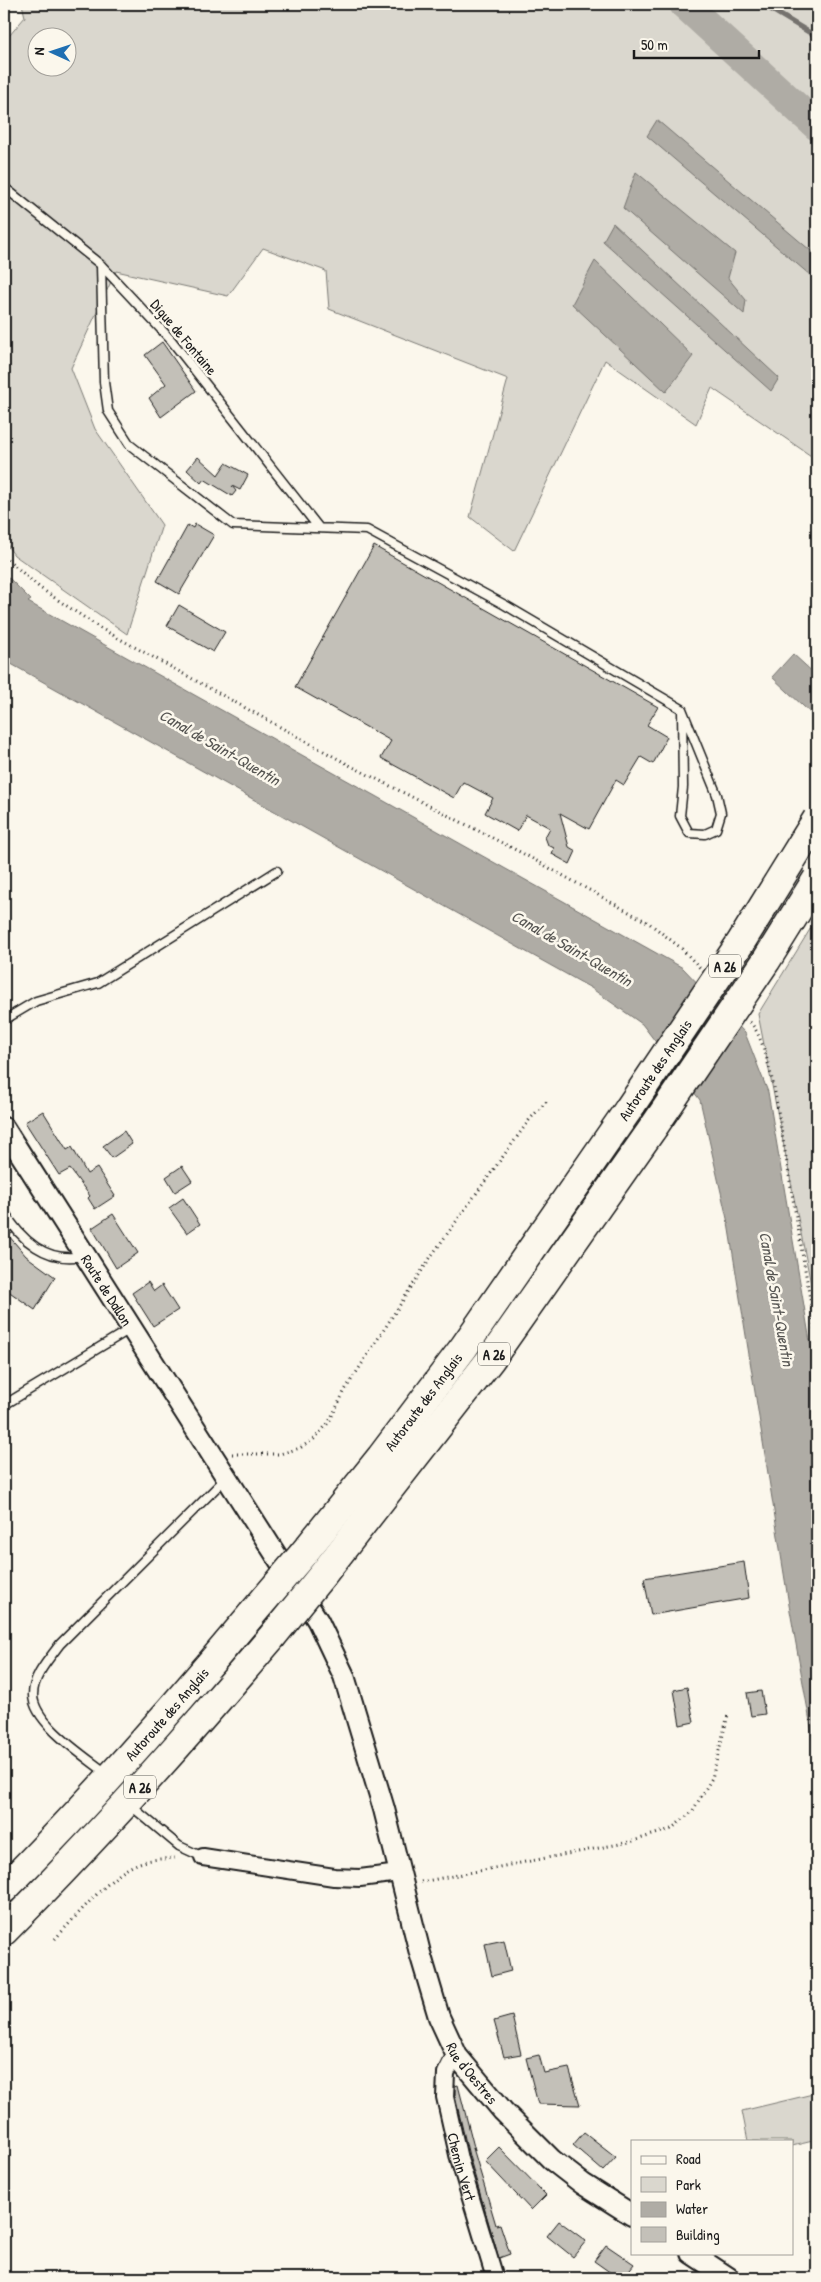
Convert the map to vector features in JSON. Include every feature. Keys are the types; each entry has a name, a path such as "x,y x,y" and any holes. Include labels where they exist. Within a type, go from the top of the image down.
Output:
{"highway":[{"name":"Autoroute des Anglais","path":"4,1889 176,1704 303,1554 381,1457 464,1347 628,1110 742,942 817,819"},
{"name":"Autoroute des Anglais","path":"4,1931 72,1863 199,1723 324,1573 490,1360 653,1128 760,969 817,879"}],"street":[{"name":"Route de Dallon","path":"6,1136 226,1478"},
{"name":"Rue d'Oestres","path":"226,1478 318,1621 344,1676 384,1810 401,1880 439,2017 457,2056 503,2111 552,2160 583,2184 631,2214"},
{"path":"203,1857 334,1877 401,1880"},
{"name":"Chemin Vert","path":"457,2056 446,2073 445,2097 459,2158 495,2278"},
{"path":"693,2254 729,2278"}],"lane":[{"name":"Digue de Fontaine","path":"4,187 101,265 172,340 319,528"},
{"path":"101,265 104,382 108,411 130,445 233,525 367,530 505,605 682,709 717,795 721,813 716,829 705,834 689,833 680,816 683,786 682,709"},
{"path":"4,1020 36,1001 98,982 277,871"},
{"path":"4,1211 14,1229 32,1244 52,1255 68,1258 84,1255"},
{"path":"4,1405 130,1329"},
{"path":"110,1776 40,1717 33,1696 38,1674 60,1644 226,1478"},
{"path":"127,1802 179,1846 203,1857"}],"path":[{"path":"4,556 40,588 100,628 351,766 497,840 649,923 681,948 701,969"},
{"path":"747,1019 754,1026 765,1054 774,1086 817,1340"},
{"path":"211,1454 280,1454 300,1448 314,1439 329,1422 345,1390 432,1254 530,1118 548,1100"},
{"path":"401,1880 630,1842 671,1829 692,1812 712,1778 728,1715"},
{"path":"54,1939 116,1878 136,1864 158,1859 203,1857"}],"green space":[{"path":"22,4 817,4 817,460 712,388 696,424 605,360 514,551 470,517 508,379 329,309 326,271 263,248 228,296 116,271 71,368 95,429 162,525 127,634 14,555 4,541 4,42 25,17"},
{"path":"817,918 817,1315 758,1014"},
{"path":"817,2093 817,2140 794,2146 794,2140 748,2140 742,2111"}],"water":[{"path":"657,120 817,256 817,281 647,136"},
{"path":"636,172 735,253 728,278 746,300 744,314 623,208"},
{"path":"613,223 779,378 771,391 603,241"},
{"path":"595,261 693,356 666,392 572,304"},
{"name":"Canal de Saint-Quentin","path":"4,573 31,600 28,602 683,968 745,1033 768,1092 817,1383 817,1761 789,1605 728,1223 700,1100 642,1024 591,988 4,660"},
{"path":"793,654 817,676 817,719 772,677"}],"building":[{"path":"162,342 196,391 161,417 149,398 166,384 145,355"},
{"path":"198,457 218,475 226,463 248,475 240,490 232,486 236,491 232,496 204,479 201,483 187,470"},
{"path":"195,524 214,535 179,594 157,581 188,525 193,528"},
{"path":"374,546 658,707 647,725 667,737 653,764 641,757 624,785 616,780 589,829 560,813 569,847 576,851 570,864 552,854 554,848 548,845 545,837 550,828 526,815 517,831 485,813 493,798 463,782 454,798 381,758 391,741 295,687"},
{"path":"179,605 225,632 213,652 167,626"},
{"path":"43,1111 67,1150 72,1147 87,1174 97,1168 115,1196 95,1209 88,1198 90,1196 70,1169 59,1175 25,1122"},
{"path":"124,1131 132,1144 112,1158 103,1146"},
{"path":"182,1166 192,1181 175,1192 166,1177"},
{"path":"183,1198 200,1224 187,1233 169,1208"},
{"path":"113,1214 138,1253 116,1268 92,1228"},
{"path":"4,1221 13,1233 8,1235 26,1256 55,1277 35,1310 4,1288"},
{"path":"148,1282 154,1291 162,1285 178,1310 153,1326 132,1293"},
{"path":"744,1562 749,1598 651,1615 644,1578"},
{"path":"687,1687 694,1722 680,1725 674,1690"},
{"path":"761,1691 765,1714 751,1716 747,1693"},
{"path":"504,1940 511,1971 492,1976 485,1944"},
{"path":"512,2016 521,2054 504,2057 494,2021"},
{"path":"539,2055 544,2073 569,2068 580,2105 538,2104 526,2058"},
{"path":"458,2085 475,2151 473,2148 496,2225 500,2224 510,2254 499,2258 469,2156 455,2096 455,2086"},
{"path":"584,2132 616,2157 603,2171 573,2145"},
{"path":"499,2147 546,2195 531,2210 485,2161"},
{"path":"559,2221 586,2241 573,2257 547,2236"},
{"path":"606,2245 634,2264 623,2278 618,2278 594,2261"}],"waterway":[{"path":"684,4 817,126"},
{"path":"762,4 817,37"}]}
